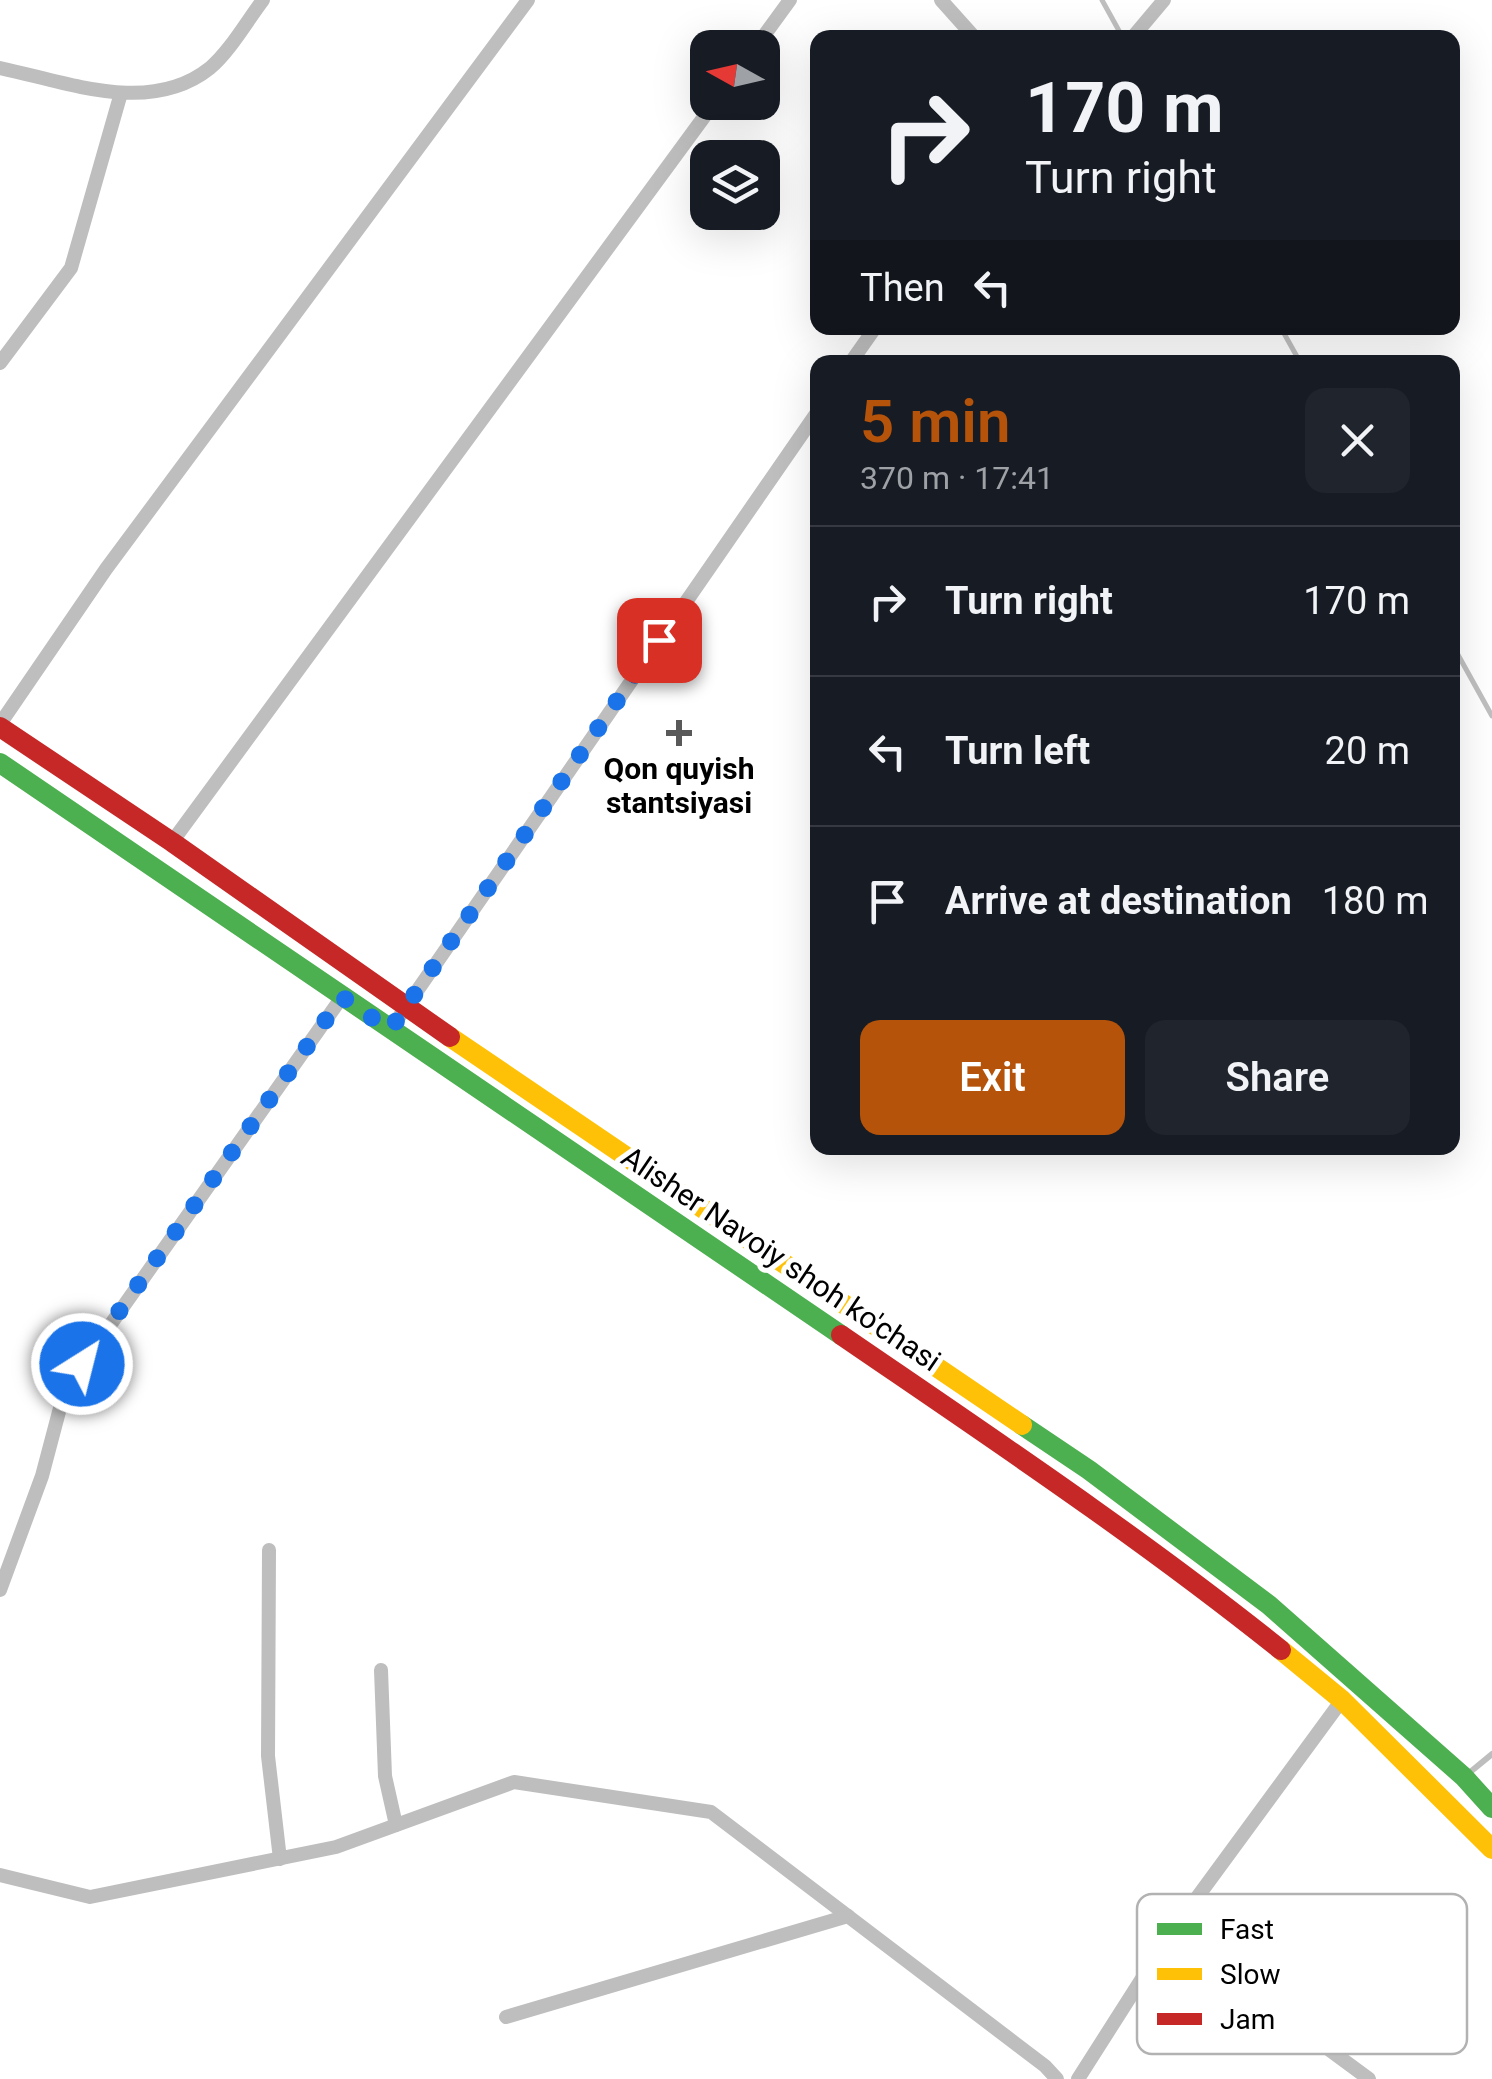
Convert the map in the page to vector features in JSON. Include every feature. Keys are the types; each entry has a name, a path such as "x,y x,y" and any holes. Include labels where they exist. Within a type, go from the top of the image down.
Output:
{"main road":[{"name":"Alisher Navoiy shoh ko'chasi","path":"0,726 357,974 1089,1470 1269,1605 1464,1777 1492,1808"},
{"name":"Alisher Navoiy shoh ko'chasi","path":"0,764 1190,1576 1342,1700 1492,1848"},
{"path":"342,997 357,974"}],"street":[{"path":"0,68 120,93 177,88 212,66 263,0"},
{"path":"0,726 106,569 528,0"},
{"path":"768,30 790,0"},
{"path":"941,0 968,30"},
{"path":"1139,30 1164,0"},
{"path":"0,363 71,268 120,93"},
{"path":"172,842 702,120"},
{"path":"390,1030 810,423"},
{"path":"0,1590 42,1476 65,1389 342,997"},
{"path":"269,1550 268,1756 280,1859"},
{"path":"381,1670 385,1776 396,1825"},
{"path":"1200,1894 1342,1700"},
{"path":"0,1875 90,1897 336,1847 514,1782 711,1812 1058,2079"},
{"path":"506,2018 848,1916"},
{"path":"1078,2079 1137,1986"},
{"path":"1335,2054 1369,2079"}],"lane":[{"path":"1464,1777 1492,1754"}],"waterway":[{"path":"1102,0 1119,30"},
{"path":"1285,335 1296,355"},
{"path":"1460,658 1492,716"}],"traffic: fast":[{"path":"0,763 841,1335"},
{"path":"1022,1425 1089,1470 1269,1605 1464,1777 1492,1808"}],"traffic: slow":[{"path":"450,1037 1022,1425"},
{"path":"1281,1650 1342,1700 1492,1849"}],"traffic: jam":[{"path":"0,727 450,1037"},
{"path":"841,1335 1119,1528 1281,1650"}],"place":[{"name":"Qon quyish stantsiyasi","path":"679,733"}],"route":[{"path":"82,1364 342,997 390,1030 659,640"}]}
